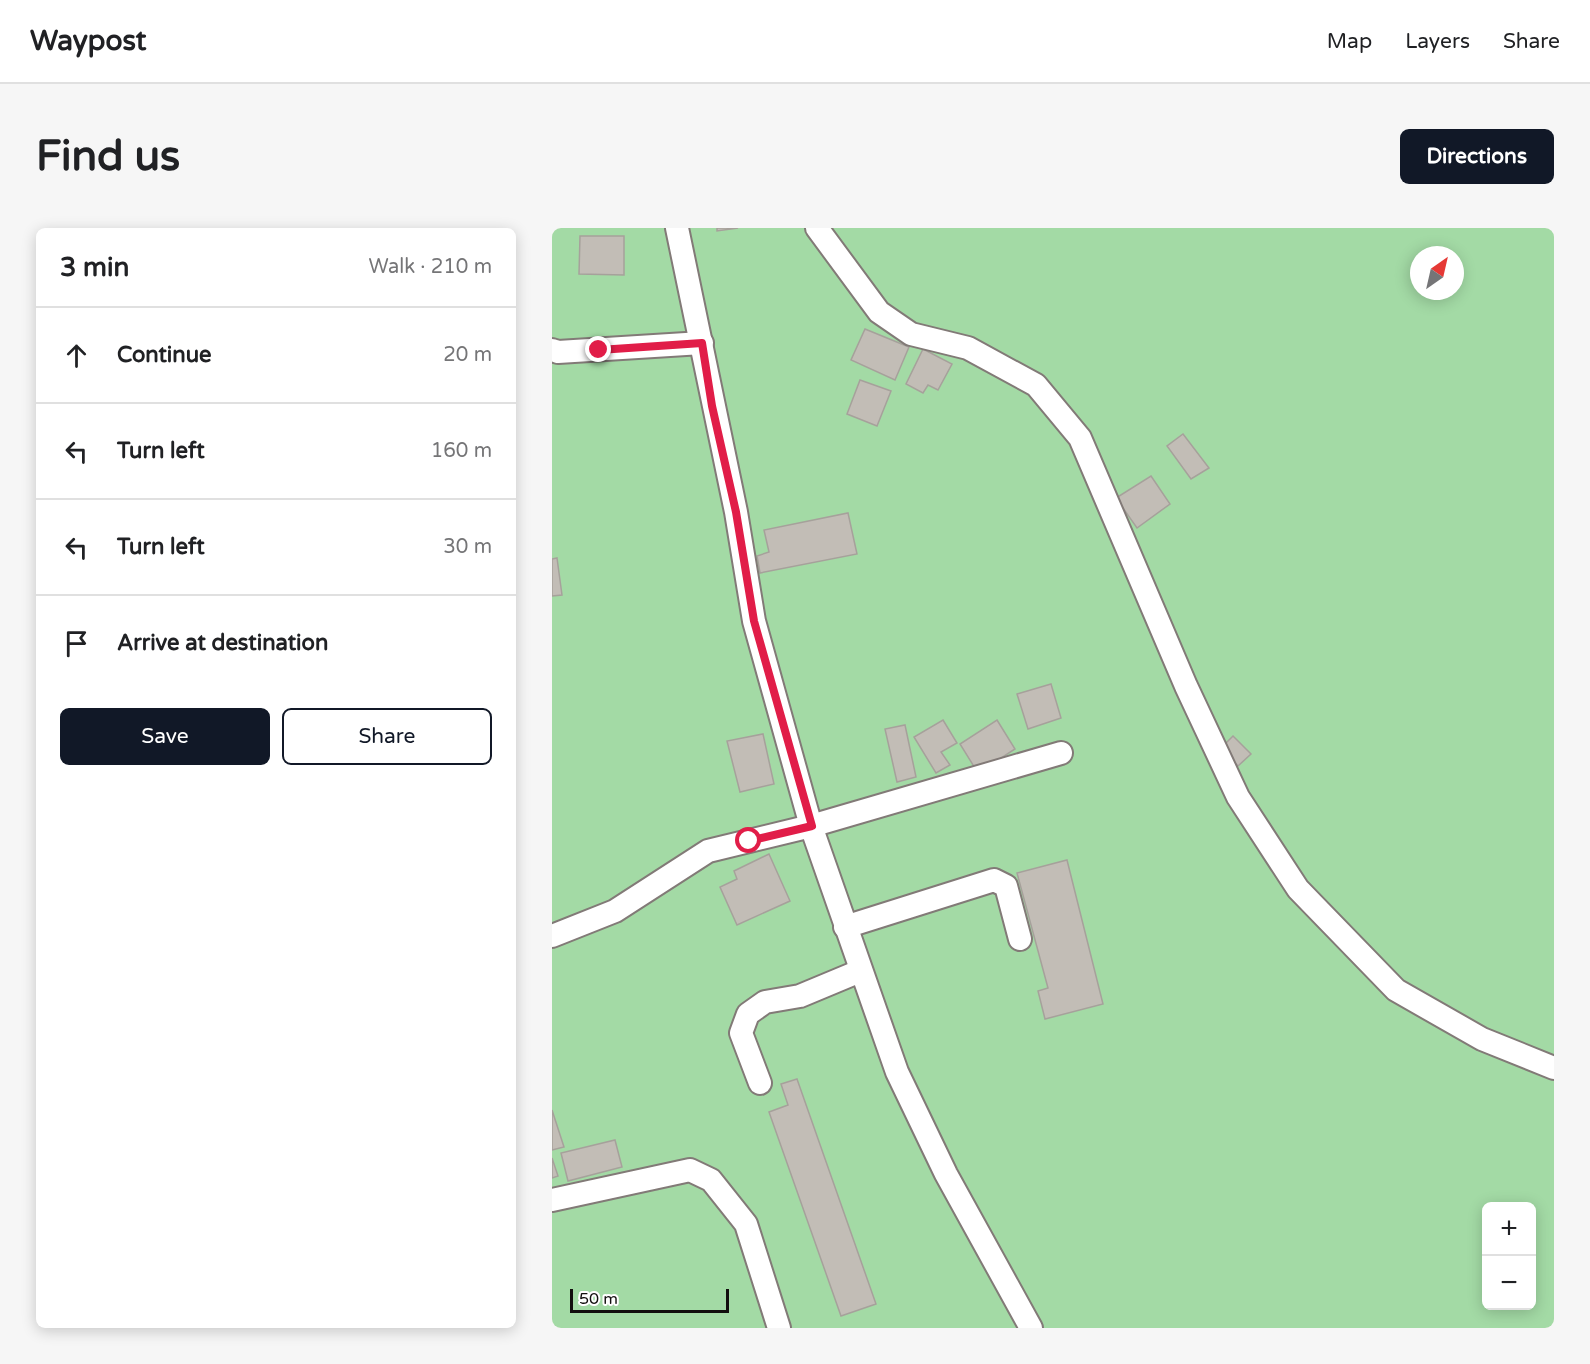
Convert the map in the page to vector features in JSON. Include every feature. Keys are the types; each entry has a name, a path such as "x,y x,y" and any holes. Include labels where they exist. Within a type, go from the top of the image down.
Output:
{"street":[{"path":"677,228 702,343 712,406 736,512 754,621 812,826 897,1072 946,1174 1031,1328"},
{"path":"817,228 879,312 911,334 968,348 1036,384 1080,438 1186,686 1238,797 1298,889 1396,990 1482,1039 1554,1068"},
{"path":"552,350 558,352 702,343"},
{"path":"552,936 615,911 708,851 812,826 1061,753"},
{"path":"845,927 994,880 1006,886 1020,939"},
{"path":"760,1083 741,1033 748,1014 765,1002 800,996 861,971"},
{"path":"552,1200 690,1170 711,1180 746,1224 779,1328"}],"green space":[{"path":"552,228 1554,228 1554,1328 552,1328"}],"building":[{"path":"717,228 738,228 717,231"},
{"path":"580,236 624,236 624,275 579,274"},
{"path":"865,329 909,347 895,380 851,360"},
{"path":"923,349 952,364 938,390 928,385 923,393 906,384"},
{"path":"860,380 891,391 877,426 847,414"},
{"path":"1183,434 1209,468 1191,479 1167,446"},
{"path":"1151,476 1170,504 1137,528 1116,498"},
{"path":"848,513 857,554 760,573 757,556 769,552 764,530"},
{"path":"557,558 562,595 552,596 552,559"},
{"path":"1051,684 1061,718 1028,729 1017,694"},
{"path":"943,720 957,743 941,752 950,765 936,773 914,737"},
{"path":"997,720 1015,749 978,773 960,744"},
{"path":"905,725 916,777 897,782 885,729"},
{"path":"763,734 774,784 740,792 727,741"},
{"path":"1233,736 1251,754 1238,766 1221,748"},
{"path":"769,854 790,901 737,925 720,887 737,879 734,871"},
{"path":"1067,860 1103,1004 1045,1019 1038,991 1048,988 1017,873"},
{"path":"797,1079 876,1304 841,1316 769,1112 788,1105 781,1084"},
{"path":"552,1110 564,1147 552,1150"},
{"path":"615,1140 622,1167 568,1181 561,1153"},
{"path":"552,1158 558,1176 552,1178"}],"route":[{"path":"599,350 702,343 712,406 736,512 754,621 812,826 749,841"}]}
